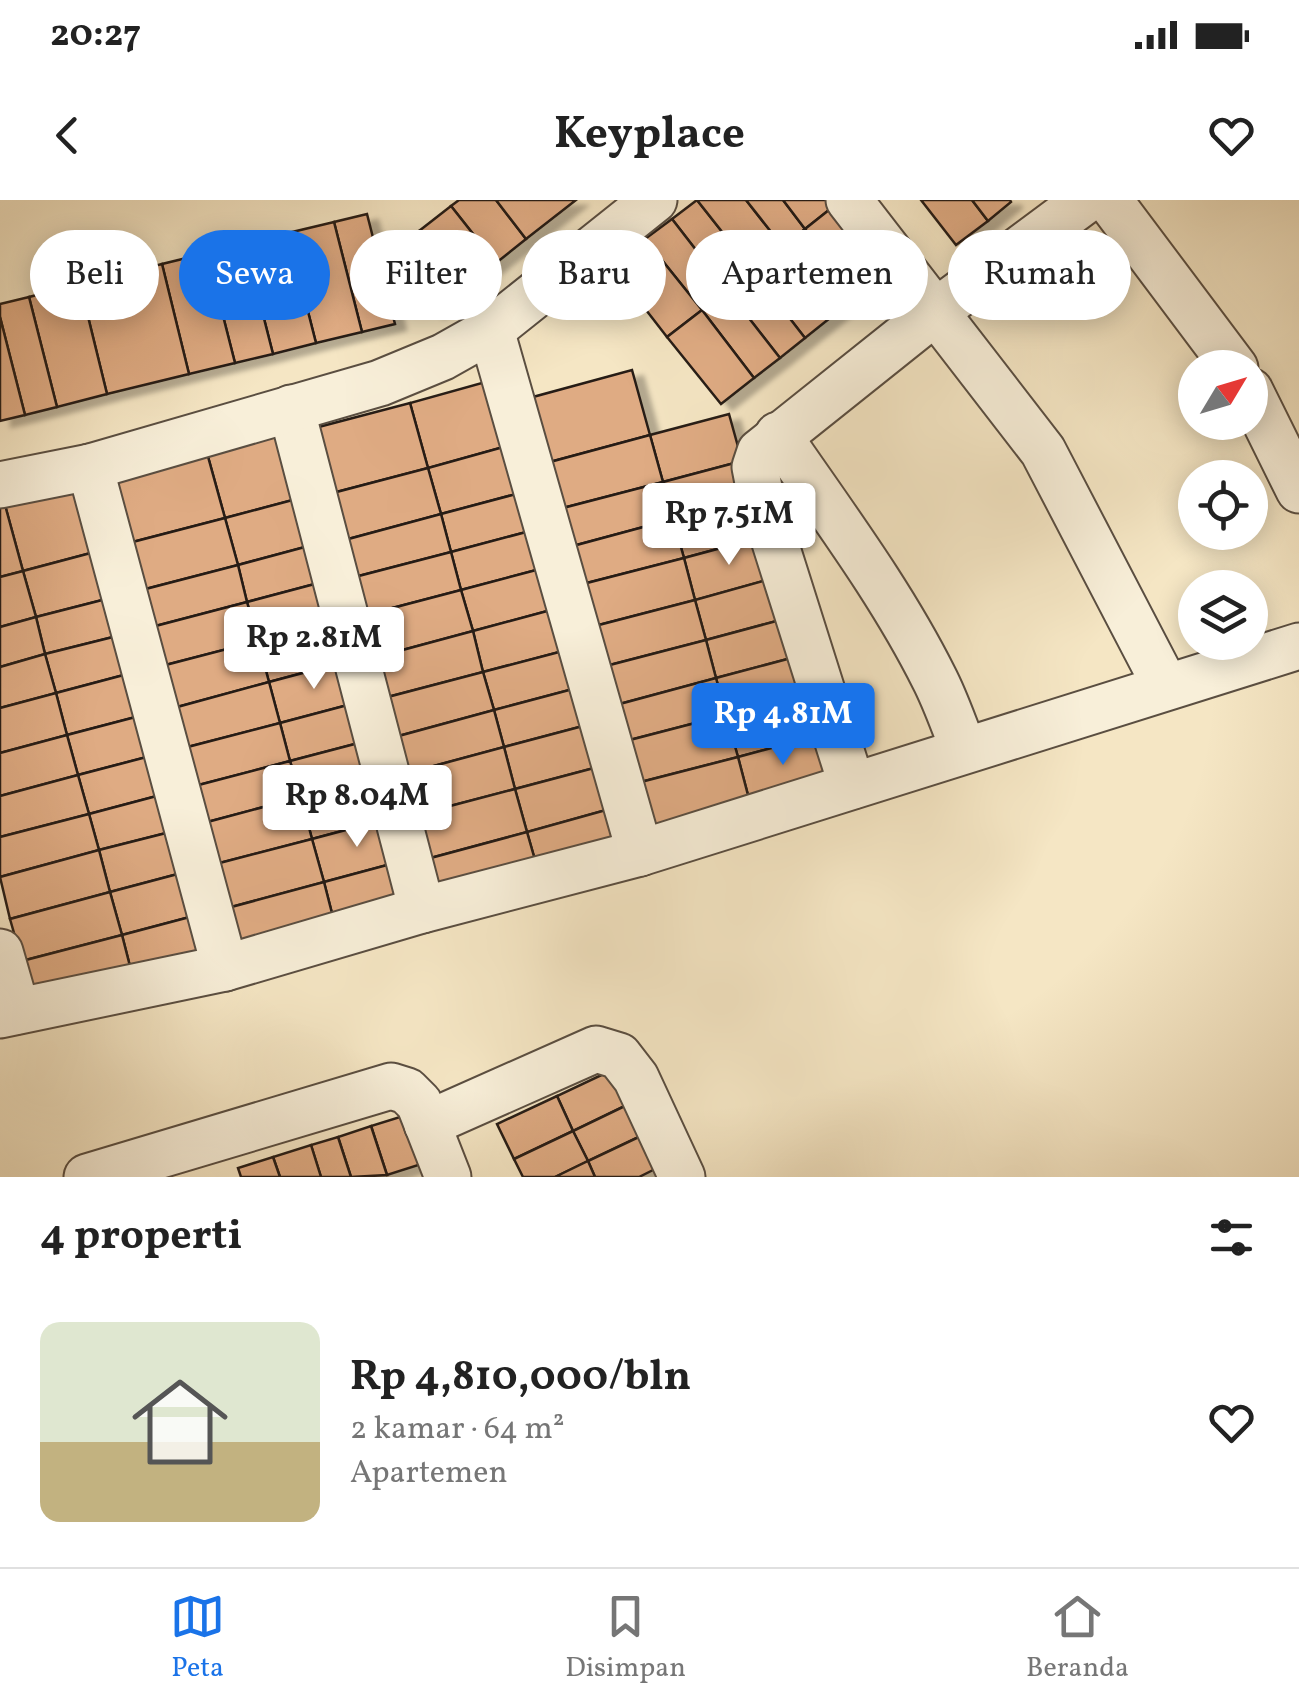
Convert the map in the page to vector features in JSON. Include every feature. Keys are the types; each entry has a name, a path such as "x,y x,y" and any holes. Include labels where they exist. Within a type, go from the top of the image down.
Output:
{"street":[{"path":"849,200 1043,451 1166,687"},
{"path":"852,786 761,498 756,468 760,452 934,313 1086,200"},
{"path":"1109,200 1222,350"},
{"path":"0,485 90,467 380,384 443,357 491,330 634,206"},
{"path":"491,330 640,854"},
{"path":"292,408 422,910"},
{"path":"1268,427 1299,490"},
{"path":"778,435 908,630 935,680 964,750"},
{"path":"90,467 226,968"},
{"path":"0,952 8,1013 226,968 422,910 640,854 1299,646"},
{"path":"427,1124 596,1049 619,1056 636,1078 682,1177"},
{"path":"87,1177 391,1086 407,1091 418,1103 448,1177"}],"building":[{"path":"459,200 496,200 522,234 522,242 502,258 502,230 470,230 451,206"},
{"path":"496,200 576,200 538,230 522,230 522,234"},
{"path":"697,200 721,230 686,230 686,237 672,219"},
{"path":"697,200 746,200 770,230 721,230"},
{"path":"746,200 783,200 805,229 770,230"},
{"path":"783,200 837,200 839,202 805,229"},
{"path":"921,200 972,200 988,221 976,230 948,230 948,235"},
{"path":"972,200 1010,200 1011,202 988,221"},
{"path":"839,202 861,230 806,230"},
{"path":"451,206 470,230 420,230"},
{"path":"367,214 371,230 350,230 350,285 334,222"},
{"path":"672,219 686,237 686,290 666,265 666,230 657,230"},
{"path":"334,222 350,285 350,320 359,320 362,332 316,343 310,320 330,320 330,230 301,230"},
{"path":"179,260 179,320 224,320 235,363 189,374 162,264"},
{"path":"162,264 189,374 107,394 89,320 159,320"},
{"path":"666,265 686,290 686,320 689,320 667,337 654,320 666,320"},
{"path":"29,297 30,320 35,320 57,407 25,415 0,304"},
{"path":"0,317 25,415 0,421"},
{"path":"35,320 89,320 107,394 57,407"},
{"path":"224,320 264,320 273,354 235,363"},
{"path":"264,320 310,320 316,343 273,354"},
{"path":"359,320 394,320 395,324 362,332"},
{"path":"689,320 710,320 754,378 721,404 667,337"},
{"path":"710,320 750,320 780,358 754,378"},
{"path":"750,320 791,320 805,338 780,358"},
{"path":"791,320 828,320 805,338"},
{"path":"632,370 650,435 550,462 533,397"},
{"path":"489,381 507,446 428,468 410,403"},
{"path":"410,403 428,468 329,494 311,429"},
{"path":"729,414 742,461 663,482 650,435"},
{"path":"286,432 304,497 225,518 207,453"},
{"path":"650,435 663,482 563,508 550,462"},
{"path":"507,446 520,493 441,514 428,468"},
{"path":"207,453 225,518 125,544 107,479"},
{"path":"742,461 752,498 673,519 663,482"},
{"path":"428,468 441,514 341,541 329,494"},
{"path":"663,482 673,519 573,546 563,508"},
{"path":"84,485 102,550 23,571 5,505"},
{"path":"520,493 530,531 451,552 441,514"},
{"path":"304,497 316,544 238,565 225,518"},
{"path":"752,498 762,537 684,558 673,519"},
{"path":"5,505 23,571 0,577 0,507"},
{"path":"441,514 451,552 351,578 341,541"},
{"path":"225,518 238,565 138,591 125,544"},
{"path":"673,519 684,558 583,584 573,546"},
{"path":"530,531 540,569 461,590 451,552"},
{"path":"762,537 774,578 695,600 684,558"},
{"path":"316,544 326,581 247,602 238,565"},
{"path":"102,550 114,597 36,617 23,571"},
{"path":"451,552 461,590 362,616 351,578"},
{"path":"684,558 695,600 595,626 583,584"},
{"path":"238,565 247,602 148,628 138,591"},
{"path":"540,569 551,610 473,631 461,590"},
{"path":"23,571 36,617 0,627 0,577"},
{"path":"774,578 784,619 706,640 695,600"},
{"path":"326,581 337,619 258,641 247,602"},
{"path":"461,590 473,631 373,658 362,616"},
{"path":"114,597 125,634 45,654 36,617"},
{"path":"695,600 706,640 606,666 595,626"},
{"path":"247,602 258,641 158,667 148,628"},
{"path":"551,610 563,651 483,672 473,631"},
{"path":"36,617 45,654 0,667 0,627"},
{"path":"337,619 348,661 269,682 258,641"},
{"path":"784,619 795,657 716,678 706,640"},
{"path":"473,631 483,672 384,698 373,658"},
{"path":"125,634 135,672 56,693 45,654"},
{"path":"706,640 716,678 616,705 606,666"},
{"path":"258,641 269,682 170,709 158,667"},
{"path":"563,651 573,689 494,710 483,672"},
{"path":"45,654 56,693 0,708 0,667"},
{"path":"795,657 805,694 726,715 716,678"},
{"path":"348,661 359,702 280,723 269,682"},
{"path":"135,672 147,714 67,735 56,693"},
{"path":"483,672 494,710 395,737 384,698"},
{"path":"716,678 726,715 626,741 616,705"},
{"path":"269,682 280,723 180,749 170,709"},
{"path":"573,689 583,726 504,747 494,710"},
{"path":"56,693 67,735 0,753 0,708"},
{"path":"805,694 816,736 738,757 726,715"},
{"path":"359,702 370,740 290,761 280,723"},
{"path":"494,710 504,747 404,774 395,737"},
{"path":"147,714 158,754 78,775 67,735"},
{"path":"726,715 738,757 637,783 626,741"},
{"path":"280,723 290,761 191,787 180,749"},
{"path":"583,726 594,768 515,789 504,747"},
{"path":"67,735 78,775 0,796 0,753"},
{"path":"816,736 828,779 749,799 738,757"},
{"path":"370,740 380,777 301,797 290,761"},
{"path":"504,747 515,789 416,815 404,774"},
{"path":"158,754 168,793 89,814 78,775"},
{"path":"738,757 749,799 649,827 637,783"},
{"path":"290,761 301,797 200,824 191,787"},
{"path":"594,768 606,810 527,832 515,789"},
{"path":"78,775 89,814 0,837 0,796"},
{"path":"380,777 391,818 312,839 301,797"},
{"path":"515,789 527,832 427,859 416,815"},
{"path":"168,793 178,830 99,850 89,814"},
{"path":"301,797 312,839 212,865 200,824"},
{"path":"606,810 618,853 539,874 527,832"},
{"path":"89,814 99,850 0,877 0,837"},
{"path":"391,818 402,861 324,882 312,839"},
{"path":"178,830 189,871 110,892 99,850"},
{"path":"527,832 539,874 439,901 427,859"},
{"path":"312,839 324,882 224,909 212,865"},
{"path":"99,850 110,892 10,919 0,877"},
{"path":"402,861 414,904 335,925 324,882"},
{"path":"189,871 201,914 122,935 110,892"},
{"path":"324,882 335,925 235,951 224,909"},
{"path":"110,892 122,935 22,961 10,919"},
{"path":"201,914 213,957 133,978 122,935"},
{"path":"122,935 133,978 34,1004 22,961"},
{"path":"612,1070 629,1104 573,1131 557,1096"},
{"path":"557,1096 573,1131 514,1159 497,1124"},
{"path":"629,1104 643,1135 588,1161 573,1131"},
{"path":"416,1112 431,1161 387,1175 371,1126"},
{"path":"371,1126 387,1175 351,1177 338,1137"},
{"path":"573,1131 588,1161 555,1177 523,1177 514,1159"},
{"path":"643,1135 659,1167 639,1177 595,1177 588,1161"},
{"path":"338,1137 351,1177 321,1177 311,1145"},
{"path":"311,1145 321,1177 280,1177 273,1157"},
{"path":"273,1157 280,1177 241,1177 238,1168"},
{"path":"588,1161 595,1177 555,1177"}]}
